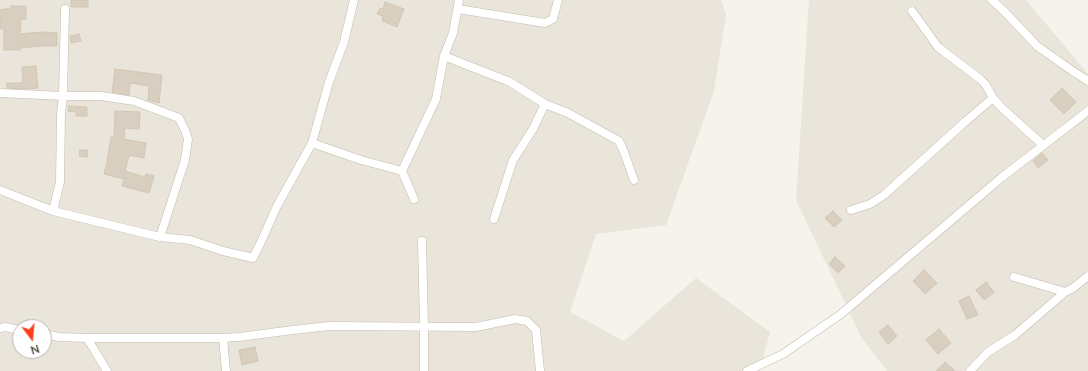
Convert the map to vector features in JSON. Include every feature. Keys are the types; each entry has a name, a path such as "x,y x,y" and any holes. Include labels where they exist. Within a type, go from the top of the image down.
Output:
{"street":[{"path":"0,190 53,211 160,237 190,240 223,251 253,258 277,206 312,143 329,82 344,42 354,0"},
{"path":"414,199 402,171 436,99 444,56 453,33 459,0"},
{"path":"458,9 545,23 553,19 558,0"},
{"path":"992,0 1006,12 1037,46 1088,81"},
{"path":"53,211 60,182 65,9"},
{"path":"912,11 938,47 980,79 1002,108 1043,145"},
{"path":"444,56 510,82 545,104 568,113 619,141 634,180"},
{"path":"0,94 101,96 134,101 179,118 188,139 185,160 160,237"},
{"path":"851,210 870,204 884,195 993,98"},
{"path":"494,219 513,160 533,129 545,104"},
{"path":"747,371 783,354 841,314 1001,178 1088,111"},
{"path":"312,143 361,160 402,171"},
{"path":"422,241 424,371"},
{"path":"970,371 988,352 1015,335 1065,292 1073,288 1088,276"},
{"path":"1014,277 1065,292"},
{"path":"52,336 87,338 223,338 329,326 476,326 515,319 527,321 536,330 540,371"},
{"path":"0,328 12,328"},
{"path":"87,338 107,371"},
{"path":"223,338 226,371"}],"shaded area":[{"path":"0,0 721,0 726,15 714,91 666,225 596,234 570,312 624,341 696,278 770,332 760,371 0,371"},
{"path":"809,0 1026,0 1088,74 1088,371 887,371 861,337 796,200"}],"building":[{"path":"71,0 88,0 88,7 71,7"},
{"path":"385,2 404,9 397,27 382,21 383,16 377,14 380,8 383,9"},
{"path":"11,6 26,6 26,19 21,19 20,34 41,32 57,33 57,46 20,48 20,50 4,50 4,29 0,29 0,10 11,8"},
{"path":"79,34 81,41 71,43 70,36"},
{"path":"36,66 38,88 7,88 7,83 23,83 22,67"},
{"path":"115,69 162,75 159,103 148,100 149,86 130,83 129,95 112,92"},
{"path":"1062,88 1076,102 1064,114 1050,100"},
{"path":"69,106 87,107 87,116 76,116 76,112 68,111"},
{"path":"115,111 140,112 139,129 125,128 124,139 146,143 144,158 129,155 125,171 145,177 146,174 154,176 149,193 122,186 124,179 104,174 111,137 114,137"},
{"path":"80,150 88,150 87,157 79,156"},
{"path":"1042,153 1048,160 1038,168 1033,161"},
{"path":"833,211 842,220 834,227 825,218"},
{"path":"835,257 845,266 838,273 829,264"},
{"path":"924,270 937,283 925,294 913,281"},
{"path":"986,282 994,292 984,300 976,290"},
{"path":"969,296 978,315 967,319 959,301"},
{"path":"888,325 897,336 888,344 879,332"},
{"path":"939,329 951,343 938,354 926,340"},
{"path":"255,347 258,361 242,365 239,350"},
{"path":"945,362 955,371 936,371"}]}
